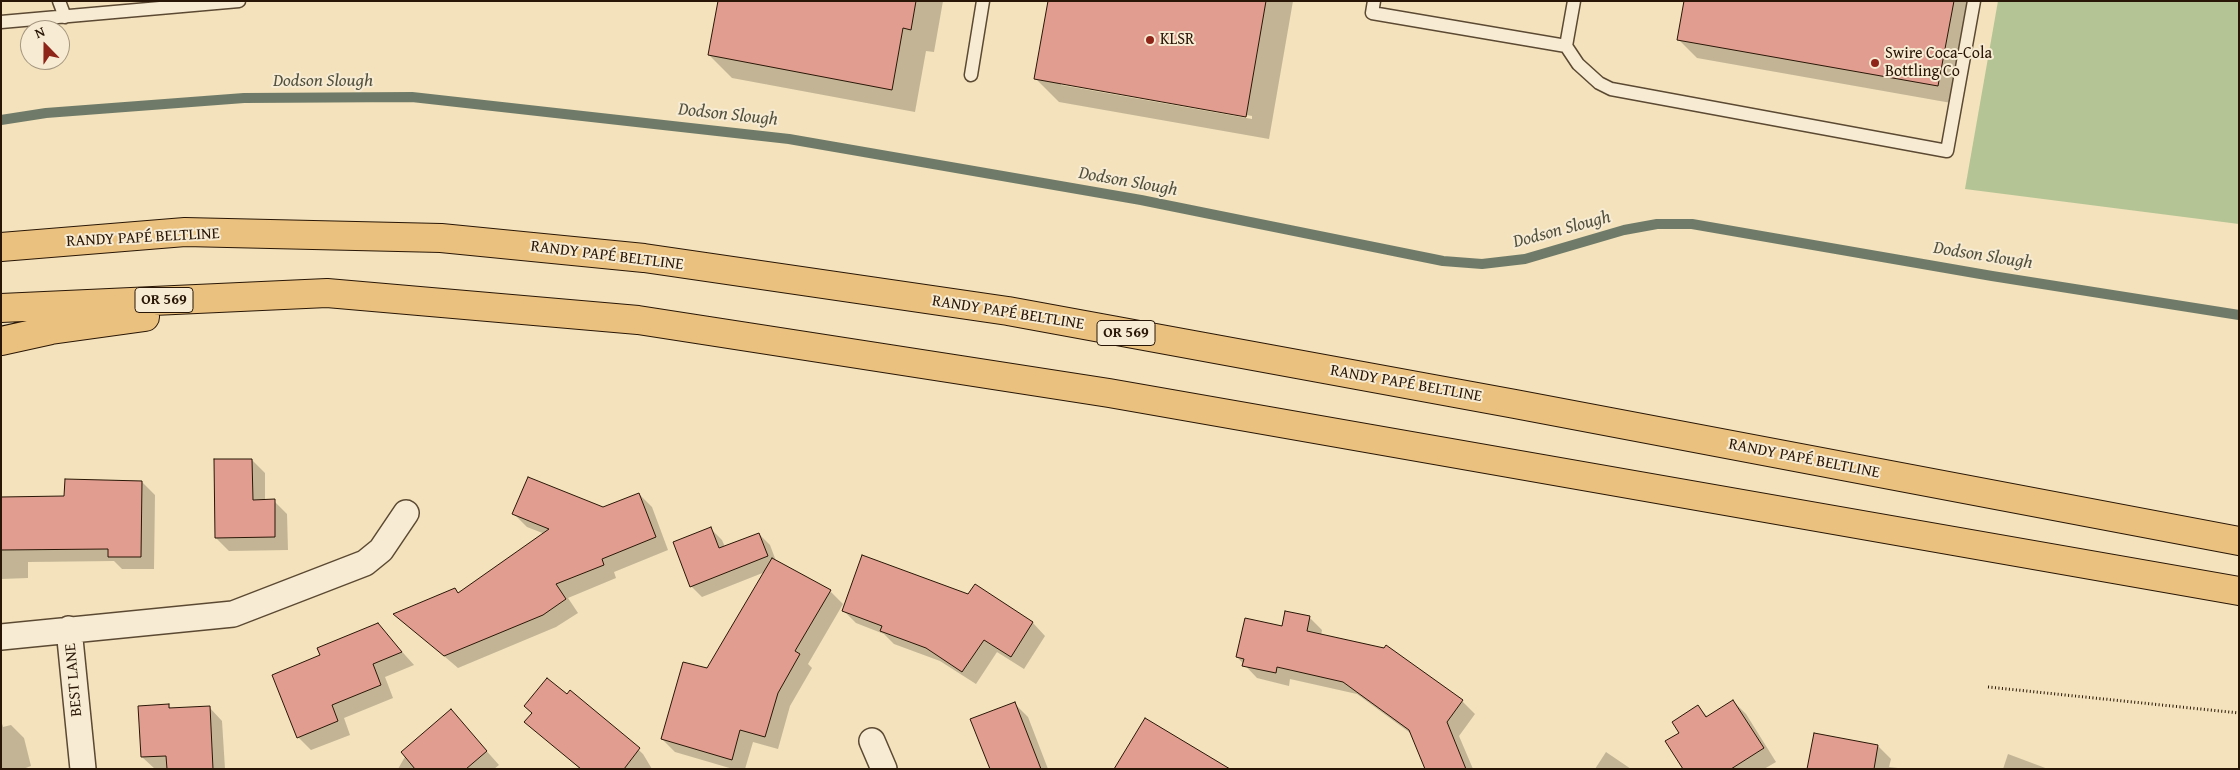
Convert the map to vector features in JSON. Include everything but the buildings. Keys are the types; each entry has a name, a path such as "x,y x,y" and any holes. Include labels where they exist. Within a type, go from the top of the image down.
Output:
{"highway":[{"name":"RANDY PAPÉ BELTLINE","path":"1,248 185,232 442,238 644,258 1008,311 2239,540"},
{"name":"OR 569","path":"1,308 327,293 638,320 1100,391 2239,591"},
{"path":"1,341 51,330 327,293"}],"street":[{"path":"70,629 220,616 247,610 365,563 381,550 406,513"},
{"name":"BEST LANE","path":"1,637 70,629 83,769"},
{"path":"872,741 884,769"}],"lane":[{"path":"59,1 65,16"},
{"path":"1,22 239,1"},
{"path":"971,75 983,1"},
{"path":"1374,1 1372,13 1566,46"},
{"path":"1574,1 1566,46 1578,64 1599,83 1611,89 1947,151 1974,1"}],"path":[{"path":"1988,687 2239,713"}],"green space":[{"path":"1998,1 2239,1 2239,224 1965,189"}],"waterway":[{"name":"Dodson Slough","path":"1,120 46,113 244,98 412,97 789,139 1141,200 1443,261 1482,264 1525,259 1624,230 1657,224 1692,224 1992,276 2239,315"}],"place":[{"name":"KLSR","path":"1150,40"},
{"name":"Swire Coca-Cola Bottling Co","path":"1875,63"}]}
